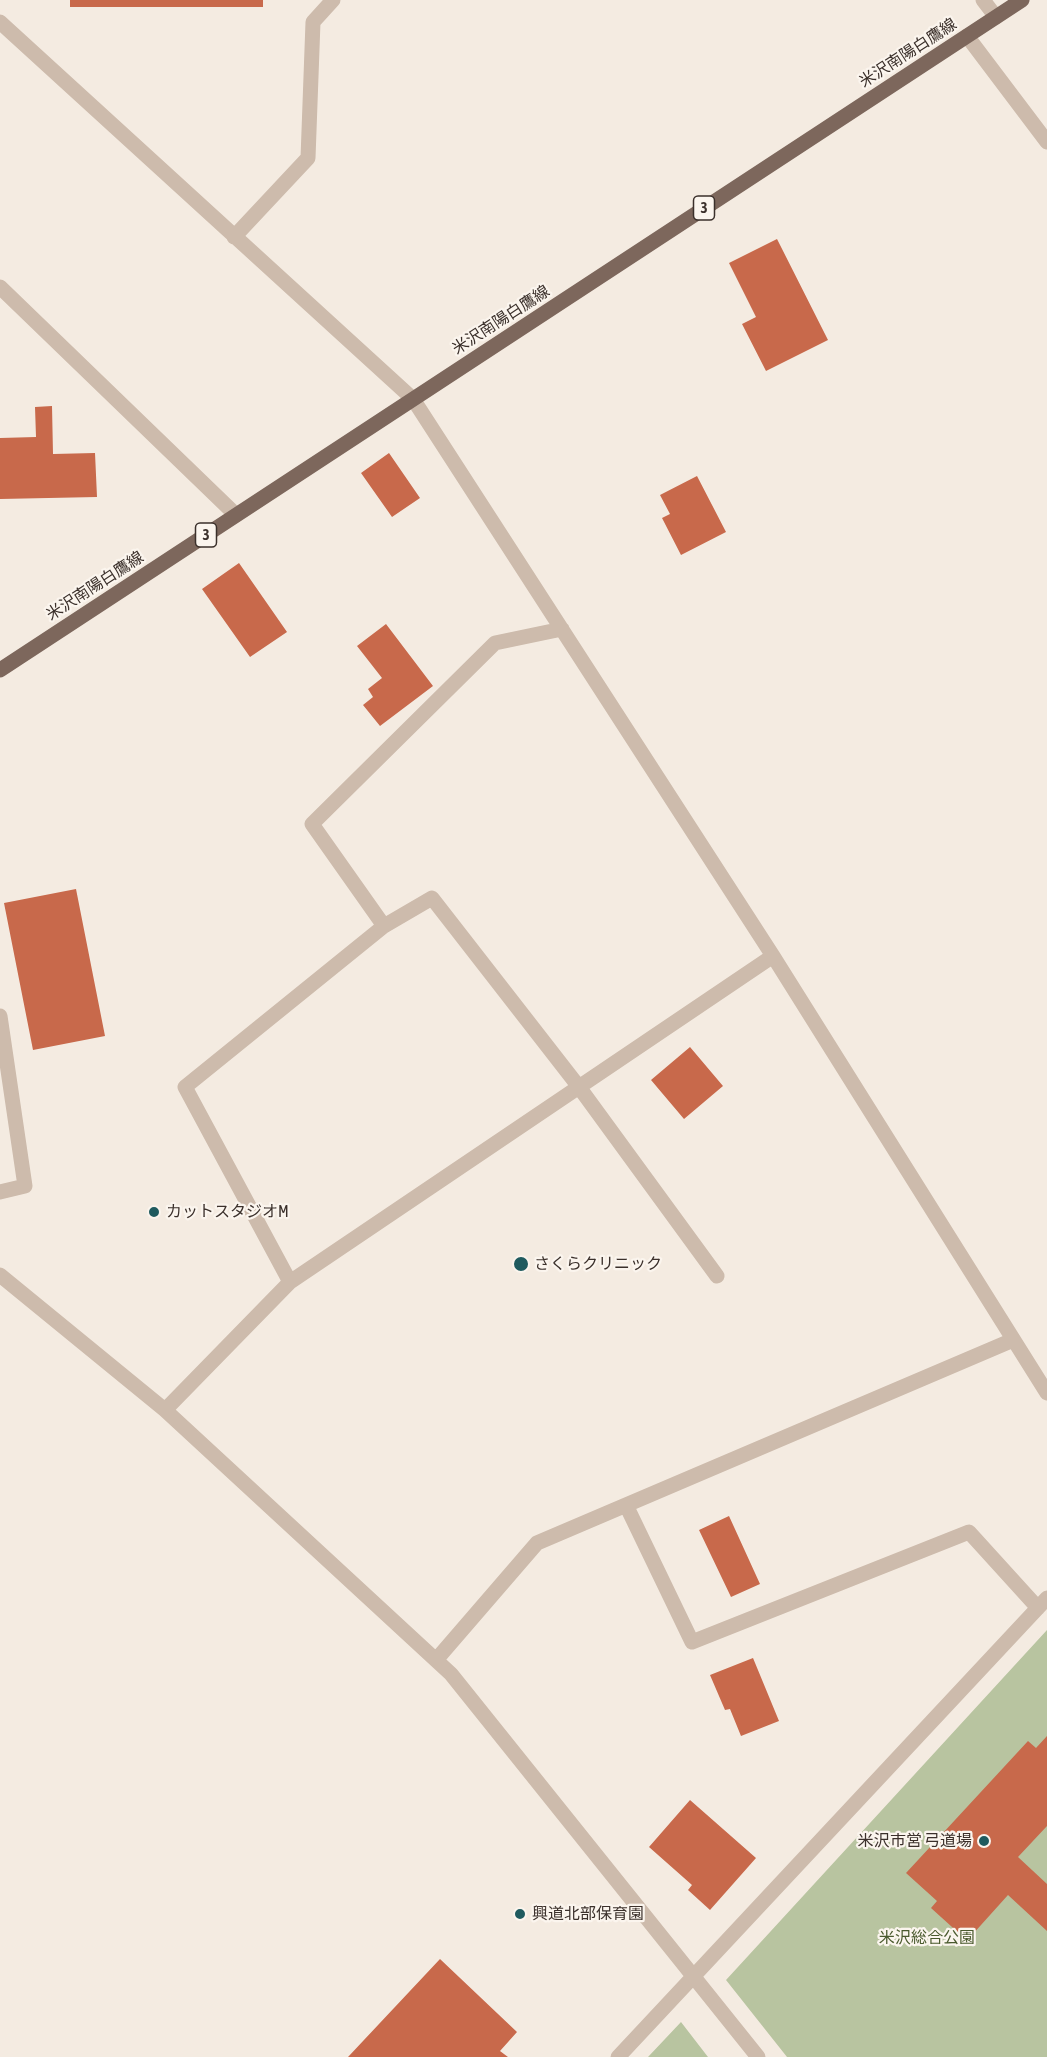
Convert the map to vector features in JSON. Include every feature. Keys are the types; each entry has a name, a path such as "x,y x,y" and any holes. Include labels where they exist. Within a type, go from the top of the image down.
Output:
{"main road":[{"name":"米沢南陽白鷹線","path":"0,670 1022,0"}],"street":[{"path":"234,237 308,158 313,22 333,0"},
{"path":"983,0 996,17"},
{"path":"0,22 413,399 773,956 1047,1393"},
{"path":"967,36 1047,142"},
{"path":"0,287 236,515"},
{"path":"384,927 312,824 495,643 562,629"},
{"path":"290,1282 186,1087 384,927 432,898 579,1087 717,1276"},
{"path":"165,1410 290,1282 773,956"},
{"path":"0,1016 25,1186 0,1192"},
{"path":"0,1275 165,1410 451,1674 758,2057"},
{"path":"436,1660 537,1543 1012,1340"},
{"path":"618,2057 1042,1603 969,1532 692,1642 626,1505"}],"green space":[{"name":"米沢総合公園","path":"1047,1630 1047,2057 787,2057 726,1980"},
{"path":"681,2022 708,2057 648,2057"}],"building":[{"path":"70,0 263,0 263,7 70,7"},
{"path":"777,239 828,340 766,371 742,324 756,317 729,263"},
{"path":"52,406 53,454 95,453 97,497 0,499 0,438 36,437 35,407"},
{"path":"389,453 420,498 392,517 361,473"},
{"path":"697,476 726,532 681,555 662,518 670,514 660,495"},
{"path":"239,563 287,632 250,657 202,589"},
{"path":"386,624 433,686 380,726 363,705 373,697 368,689 382,678 357,646"},
{"path":"76,889 105,1036 33,1050 4,903"},
{"path":"690,1047 723,1086 684,1119 651,1080"},
{"path":"729,1516 760,1584 731,1597 699,1530"},
{"path":"753,1658 779,1721 741,1736 730,1709 725,1710 710,1675"},
{"name":"米沢市営 弓道場","path":"1047,1736 1047,1826 1018,1857 1047,1884 1047,1931 1008,1895 972,1935 967,1931 962,1936 931,1908 937,1901 906,1873 1028,1741 1036,1748"},
{"path":"690,1800 756,1858 710,1910 688,1890 692,1885 649,1847"},
{"path":"440,1959 517,2032 500,2051 508,2057 348,2057"}],"place":[{"name":"カットスタジオM","path":"154,1212"},
{"name":"さくらクリニック","path":"521,1264"},
{"name":"米沢市営 弓道場","path":"984,1841"},
{"name":"興道北部保育園","path":"520,1914"}]}
